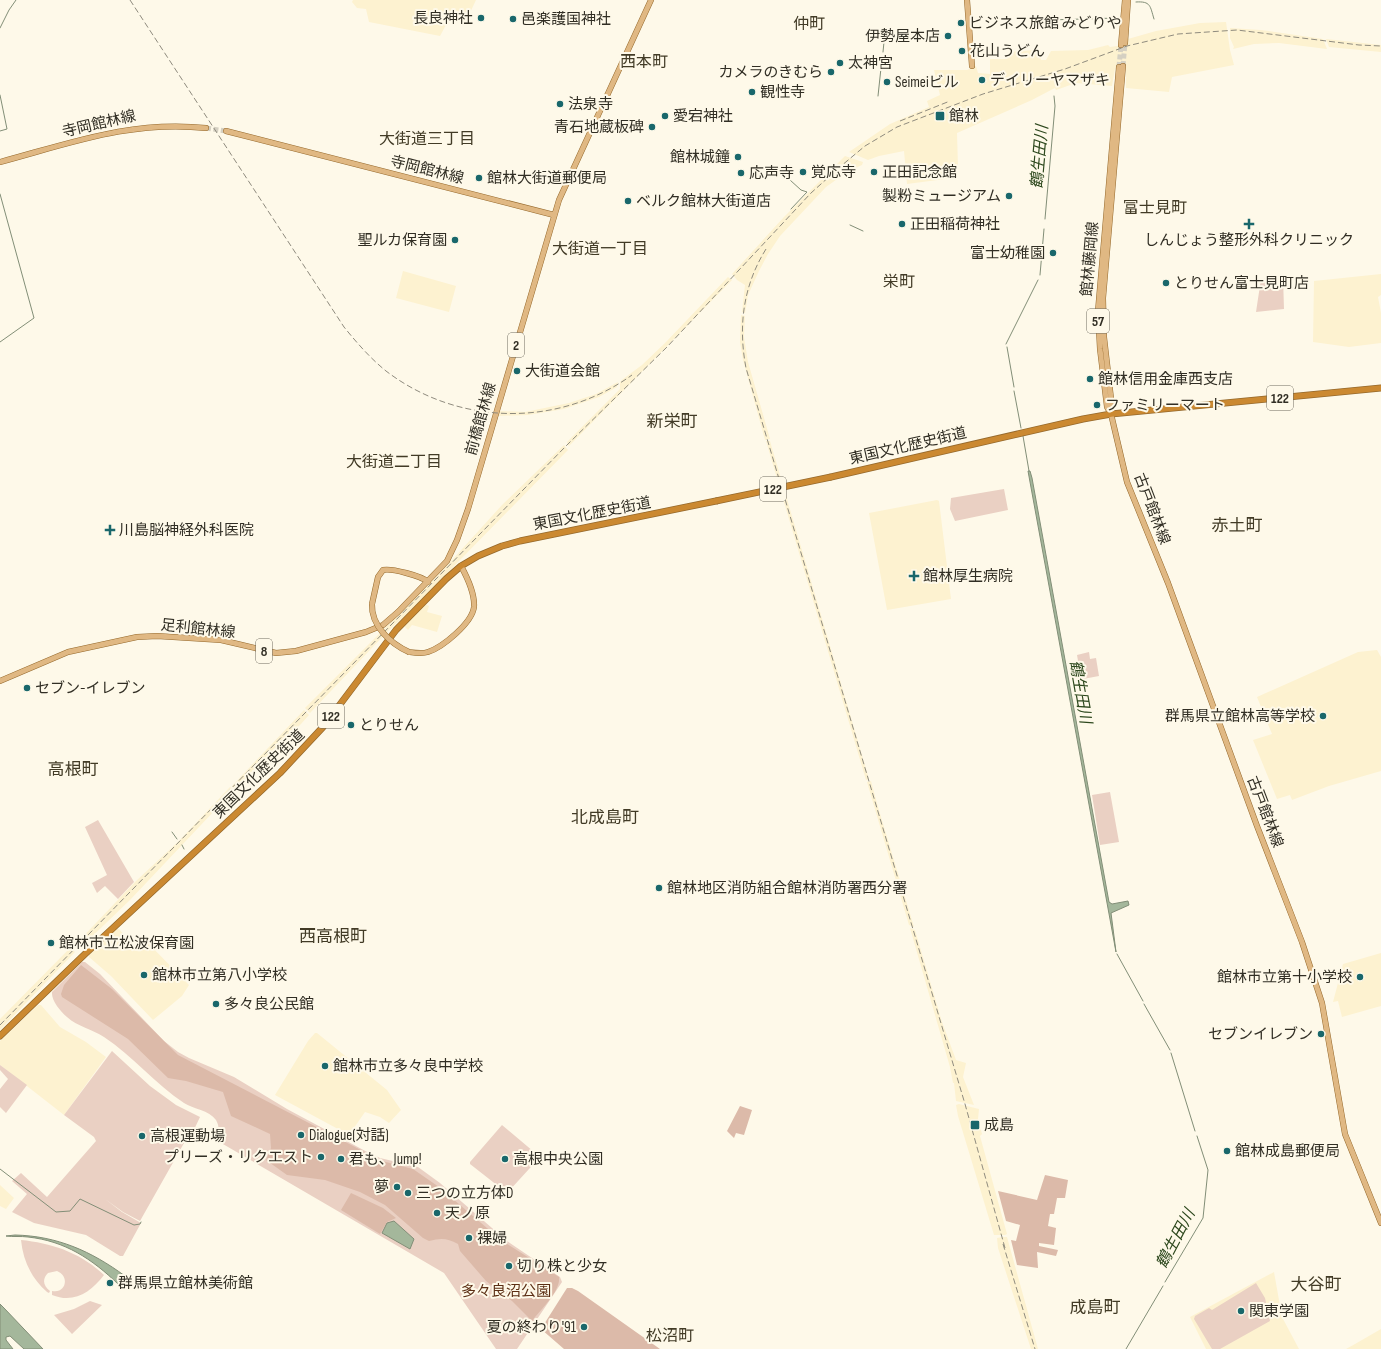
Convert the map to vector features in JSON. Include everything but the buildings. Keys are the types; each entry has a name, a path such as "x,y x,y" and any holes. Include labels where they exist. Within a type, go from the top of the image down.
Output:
{"highway":[{"name":"東国文化歴史街道","path":"0,1036 285,767 323,727 396,630 460,566 489,550 520,541 831,477 1040,427 1111,414 1381,388"}],"main road":[{"name":"前橋館林線","path":"428,582 447,561 458,540 554,214 569,175 651,0"},
{"path":"967,0 972,66"},
{"path":"1124,0 1123,44 1128,0"},
{"name":"館林藤岡線","path":"1111,414 1112,407 1104,337 1103,304 1121,67"},
{"name":"寺岡館林線","path":"0,162 94,136 136,128 168,125 206,128"},
{"name":"寺岡館林線","path":"226,131 554,214"},
{"name":"古戸館林線","path":"1111,414 1127,482 1168,582 1251,811 1306,954 1322,1004 1345,1134 1381,1223"},
{"path":"428,582 419,577 389,569 383,570 378,577 372,604 373,615 379,628 398,646 409,652 423,653 434,649 463,627 470,618 474,608 473,598 460,566"},
{"name":"足利館林線","path":"0,682 68,652 137,637 157,636 221,640 276,653 296,651 376,628 398,612 428,582"}],"shaded area":[{"path":"353,0 476,0 468,17 452,14 440,36 369,22 366,9 357,8 352,2"},
{"path":"1226,22 1234,65 1172,77 1169,92 1126,88 1126,65 1115,69 1112,86 1076,83 1056,90 1055,88 1032,100 957,133 958,167 952,169 953,178 907,184 904,151 879,156 868,160 849,152 890,124 929,107 927,101 940,95 934,70 967,70 976,66 978,73 990,74 990,59 1007,59 1008,52 1035,50 1040,54 1041,60 1046,60 1051,51 1088,50 1108,45 1110,47 1117,46 1128,42 1128,39 1156,31 1200,23"},
{"path":"1230,28 1261,30 1323,39 1327,49 1279,43 1254,44 1233,49 1234,47 1230,38"},
{"path":"1326,39 1381,45 1381,52 1329,47"},
{"path":"845,156 863,162 862,165 847,172 826,187 780,236 768,254 748,295 745,313 742,312 745,285 737,280 732,274 784,217"},
{"path":"403,271 456,286 449,312 396,298"},
{"path":"1381,274 1381,295 1378,297 1381,313 1381,343 1349,347 1313,342 1314,281"},
{"path":"728,277 732,280 569,446 567,442 620,389 620,382 642,365 665,343"},
{"path":"741,315 745,316 744,337 748,362 770,439 765,440 743,360 740,342"},
{"path":"618,382 617,387 599,397 564,409 528,415 497,416 498,411 525,412 569,403 596,394"},
{"path":"766,441 770,441 869,779 866,780"},
{"path":"564,445 568,450 408,613 389,630 310,713 305,708 443,570 502,505"},
{"path":"1028,471 1030,471 1032,478 1109,902 1112,904 1128,901 1129,905 1111,913 1116,952"},
{"name":"館林厚生病院","path":"937,500 939,501 951,599 887,610 869,513"},
{"path":"425,604 429,606 427,612 442,616 437,632 412,625 408,630 404,626"},
{"name":"群馬県立館林高等学校","path":"1377,650 1381,657 1381,771 1329,786 1292,800 1290,795 1277,799 1253,740 1272,734 1257,697 1358,652"},
{"path":"304,710 309,715 301,724 234,788 232,786"},
{"path":"871,781 914,927 909,925 867,782"},
{"path":"230,787 234,790 130,900 78,950 74,946 136,881 180,840"},
{"path":"910,928 915,930 942,1022 956,1060 966,1063 963,1077 974,1105 956,1101 950,1067"},
{"name":"館林市立第八小学校","path":"116,929 119,929 138,951 149,944 189,985 182,996 153,1020 111,976 89,957 89,955"},
{"path":"70,948 75,952 0,1030 0,1019"},
{"name":"館林市立第十小学校","path":"1381,953 1381,1006 1342,1017 1338,1001 1333,1002 1343,964"},
{"path":"38,1005 41,1005 60,1027 86,1042 106,1057 64,1115 0,1065 0,1041"},
{"name":"館林市立多々良中学校","path":"315,1033 317,1033 387,1090 401,1110 389,1123 380,1117 365,1112 349,1135 275,1095 308,1041"},
{"path":"959,1104 979,1109 978,1119 982,1134 980,1136 1007,1234 1005,1235 994,1235 958,1116 956,1105"},
{"path":"0,1185 14,1198 6,1209 0,1206"},
{"path":"394,1221 414,1239 410,1249 382,1233 387,1223"},
{"path":"15,1235 45,1238 73,1246 99,1259 125,1276 118,1284 88,1259 66,1247 41,1239 6,1236"},
{"path":"1007,1237 1038,1349 1031,1349 998,1248 997,1238"},
{"name":"関東学園","path":"1274,1272 1282,1317 1299,1349 1206,1349 1190,1317"},
{"path":"0,1304 43,1349 24,1349 10,1336 6,1337 6,1340 13,1349 0,1349"},
{"path":"1381,1329 1381,1349 1346,1349 1355,1344"}],"green space":[{"path":"1283,277 1284,309 1256,312 1261,279"},
{"path":"1004,489 1008,510 955,521 950,509 951,498"},
{"path":"1089,652 1090,659 1096,658 1099,676 1083,679 1081,678 1077,655"},
{"path":"1110,792 1119,842 1100,845 1092,795"},
{"path":"98,820 134,882 118,899 105,886 97,893 92,883 107,875 85,827"},
{"name":"多々良沼公園","path":"82,962 85,962 100,974 164,1041 178,1052 234,1077 287,1109 369,1153 380,1158 418,1167 440,1183 507,1241 560,1277 562,1282 517,1349 496,1349 444,1273 216,1140 219,1128 213,1117 184,1103 163,1087 115,1045 99,1034 67,1017 56,1005 52,992"},
{"path":"81,965 112,989 178,1055 382,1161 413,1169 439,1187 501,1240 559,1277 557,1288 549,1300 532,1321 512,1301 486,1281 460,1251 458,1244 444,1239 429,1241 423,1238 385,1205 360,1192 325,1180 287,1175 266,1160 271,1148 270,1134 231,1116 223,1092 186,1081 168,1078 128,1039 62,997 61,994 64,985"},
{"name":"高根運動場","path":"112,1051 150,1086 176,1105 200,1117 191,1136 188,1136 140,1221 123,1212 105,1199 122,1212 141,1223 123,1256 120,1256 86,1235 34,1223 12,1212 27,1194 12,1181 21,1173 47,1197 96,1141 94,1137 64,1115"},
{"path":"0,1065 27,1085 6,1113 0,1107 0,1089 8,1079 0,1070"},
{"path":"740,1106 752,1110 744,1135 736,1133 734,1138 727,1131"},
{"name":"高根中央公園","path":"502,1125 540,1157 507,1193 470,1164 470,1162"},
{"path":"1045,1175 1068,1180 1065,1198 1057,1198 1054,1214 1050,1214 1048,1226 1056,1228 1054,1245 1039,1243 1039,1246 1058,1250 1056,1256 1037,1252 1038,1268 1017,1265 1011,1240 1016,1241 1020,1225 1006,1221 998,1191 1037,1200"},
{"path":"351,1193 383,1208 396,1218 387,1222 380,1234 341,1210"},
{"path":"21,1240 33,1241 66,1250 86,1261 104,1275 93,1287 81,1295 68,1298 52,1295 52,1291 61,1290 65,1284 64,1277 57,1271 48,1273 44,1282 50,1291 49,1293 41,1287 32,1275 26,1262"},
{"path":"1256,1283 1265,1298 1270,1321 1220,1349 1212,1349 1194,1319 1195,1316 1209,1308 1212,1310"},
{"name":"多々良沼公園","path":"567,1288 572,1288 578,1291 660,1349 564,1349 541,1329"},
{"path":"90,1301 102,1305 72,1334 54,1315 74,1309"}],"waterway":[{"path":"0,28 16,0"},
{"path":"1136,2 1145,2 1149,5 1154,19"},
{"path":"1048,20 1117,18"},
{"path":"883,52 884,42"},
{"path":"878,96 881,68"},
{"path":"0,95 7,129 0,131"},
{"name":"鶴生田川","path":"1045,219 1055,106 1054,96"},
{"path":"790,180 801,190 807,192 791,209"},
{"path":"0,194 34,318 0,342"},
{"path":"850,225 863,231"},
{"name":"鶴生田川","path":"1040,275 1044,229"},
{"name":"鶴生田川","path":"1006,344 1038,280"},
{"name":"鶴生田川","path":"1007,347 1014,387"},
{"name":"鶴生田川","path":"1014,391 1021,428"},
{"name":"鶴生田川","path":"1023,436 1029,471"},
{"path":"172,832 177,839"},
{"path":"182,845 184,849"},
{"name":"鶴生田川","path":"1117,954 1143,1001"},
{"name":"鶴生田川","path":"1144,1004 1170,1050"},
{"name":"鶴生田川","path":"1171,1053 1195,1131"},
{"name":"鶴生田川","path":"1165,1282 1203,1218 1208,1170 1197,1136"},
{"path":"0,1169 56,1212 70,1211 80,1199 134,1225 140,1224 141,1222"},
{"name":"鶴生田川","path":"1126,1349 1163,1286"}],"tunnel":[{"path":"1123,66 1125,43"},
{"path":"1119,67 1121,45"},
{"path":"206,128 226,131"}],"railway":[{"path":"130,0 344,327 364,350 386,371 414,389 444,402 476,410 508,414 541,412 572,404 603,392 632,375"},
{"path":"0,1025 567,445 667,347 811,193 865,146 897,127 983,94 1065,69 1127,46 1178,34 1237,30 1359,45 1381,46"},
{"path":"900,121 950,101"},
{"path":"766,249 752,277 744,307 743,337 746,368 965,1104 1005,1248"},
{"path":"1003,1244 1035,1349"}],"place":[{"name":"長良神社","path":"481,18"},
{"name":"邑楽護国神社","path":"513,19"},
{"name":"ビジネス旅館 みどりや","path":"961,23"},
{"name":"伊勢屋本店","path":"948,36"},
{"name":"花山うどん","path":"962,51"},
{"name":"太神宮","path":"840,63"},
{"name":"カメラのきむら","path":"831,72"},
{"name":"デイリーヤマザキ","path":"982,80"},
{"name":"Seimeiビル","path":"887,82"},
{"name":"観性寺","path":"752,92"},
{"name":"法泉寺","path":"560,104"},
{"name":"愛宕神社","path":"665,116"},
{"name":"館林","path":"940,116"},
{"name":"青石地蔵板碑","path":"652,127"},
{"name":"館林城鐘","path":"738,157"},
{"name":"覚応寺","path":"803,172"},
{"name":"正田記念館","path":"874,172"},
{"name":"応声寺","path":"741,173"},
{"name":"館林大街道郵便局","path":"479,178"},
{"name":"製粉ミュージアム","path":"1009,196"},
{"name":"ベルク館林大街道店","path":"628,201"},
{"name":"正田稲荷神社","path":"902,224"},
{"name":"しんじょう整形外科クリニック","path":"1249,224"},
{"name":"聖ルカ保育園","path":"455,240"},
{"name":"富士幼稚園","path":"1053,253"},
{"name":"とりせん富士見町店","path":"1166,283"},
{"name":"大街道会館","path":"517,371"},
{"name":"館林信用金庫西支店","path":"1090,379"},
{"name":"ファミリーマート","path":"1097,405"},
{"name":"川島脳神経外科医院","path":"110,530"},
{"name":"館林厚生病院","path":"914,576"},
{"name":"セブン-イレブン","path":"27,688"},
{"name":"群馬県立館林高等学校","path":"1323,716"},
{"name":"とりせん","path":"351,725"},
{"name":"館林地区消防組合館林消防署西分署","path":"659,888"},
{"name":"館林市立松波保育園","path":"51,943"},
{"name":"館林市立第八小学校","path":"144,975"},
{"name":"館林市立第十小学校","path":"1360,977"},
{"name":"多々良公民館","path":"216,1004"},
{"name":"セブンイレブン","path":"1321,1034"},
{"name":"館林市立多々良中学校","path":"325,1066"},
{"name":"成島","path":"975,1125"},
{"name":"Dialogue(対話)","path":"301,1135"},
{"name":"高根運動場","path":"142,1136"},
{"name":"館林成島郵便局","path":"1227,1151"},
{"name":"プリーズ・リクエスト","path":"321,1157"},
{"name":"君も、Jump!","path":"341,1159"},
{"name":"高根中央公園","path":"505,1159"},
{"name":"夢","path":"397,1187"},
{"name":"三つの立方体D","path":"408,1193"},
{"name":"天ノ原","path":"437,1213"},
{"name":"裸婦","path":"469,1238"},
{"name":"切り株と少女","path":"509,1266"},
{"name":"群馬県立館林美術館","path":"110,1283"},
{"name":"関東学園","path":"1241,1311"},
{"name":"夏の終わり'91","path":"584,1327"}],"district":[{"name":"仲町","path":"809,24"},
{"name":"西本町","path":"644,62"},
{"name":"大街道三丁目","path":"427,139"},
{"name":"富士見町","path":"1155,208"},
{"name":"大街道一丁目","path":"600,249"},
{"name":"栄町","path":"899,282"},
{"name":"新栄町","path":"672,422"},
{"name":"大街道二丁目","path":"394,462"},
{"name":"赤土町","path":"1237,526"},
{"name":"高根町","path":"73,770"},
{"name":"北成島町","path":"605,818"},
{"name":"西高根町","path":"333,937"},
{"name":"大谷町","path":"1316,1285"},
{"name":"成島町","path":"1095,1308"},
{"name":"松沼町","path":"670,1336"}]}
